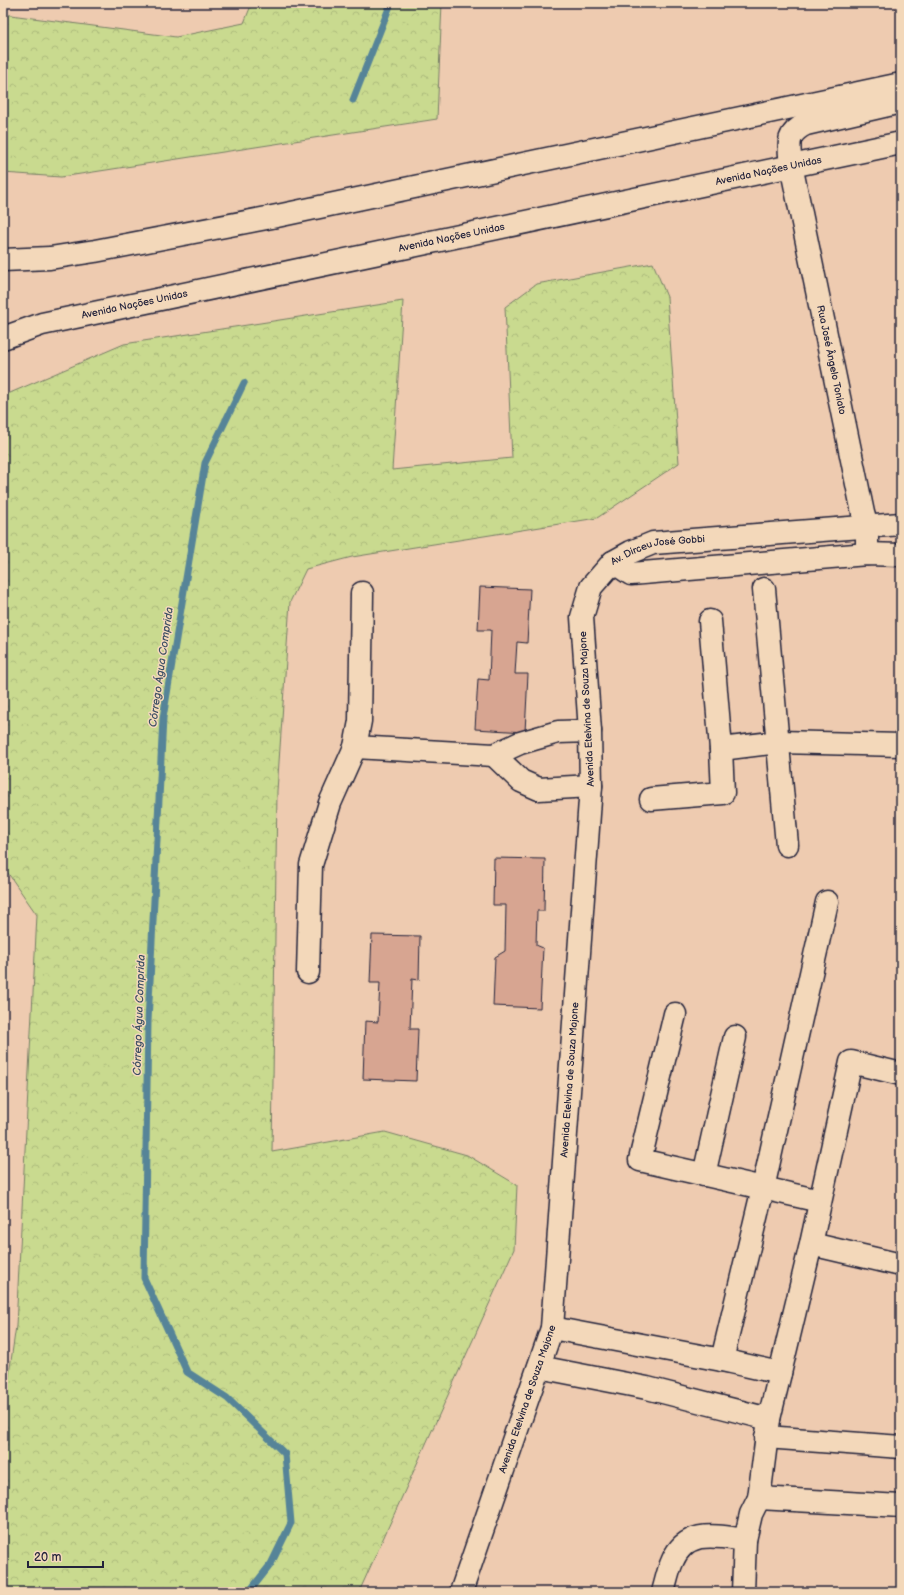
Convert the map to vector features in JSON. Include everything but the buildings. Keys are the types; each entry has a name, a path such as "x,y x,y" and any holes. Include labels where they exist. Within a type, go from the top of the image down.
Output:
{"street":[{"path":"3,260 50,258 96,251 270,218 901,84"},
{"name":"Rua José Ângelo Toniato","path":"867,554 867,527 791,165 788,142 795,129 806,124 901,102"},
{"name":"Avenida Nações Unidas","path":"3,338 42,324 901,143"},
{"name":"Av. Dirceu José Gobbi","path":"901,524 653,543 631,552 613,562 631,574 867,554 901,555"},
{"name":"Avenida Etelvina de Souza Majone","path":"461,1592 552,1328 591,786 590,731 582,617 591,588 613,562"},
{"path":"764,589 779,742 787,845"},
{"path":"308,972 311,865 330,803 355,748 360,721 362,594"},
{"path":"651,799 723,793 721,748 710,621"},
{"path":"355,748 494,755 520,743 558,732 590,731"},
{"path":"721,748 779,742 901,745"},
{"path":"494,755 520,781 539,789 591,786"},
{"path":"722,1360 827,902"},
{"path":"675,1014 640,1160 820,1201"},
{"path":"704,1175 735,1037"},
{"path":"743,1592 745,1540 751,1514 759,1498 768,1428 811,1244 850,1062 901,1074"},
{"path":"811,1244 901,1265"},
{"path":"552,1328 722,1360 780,1373"},
{"path":"539,1367 647,1388 768,1428 901,1447"},
{"path":"759,1498 901,1506"},
{"path":"663,1592 671,1562 677,1551 686,1542 698,1537 710,1536 745,1540"}],"green space":[{"path":"252,3 442,3 437,119 61,177 3,173 3,14 176,37 244,23"},
{"path":"653,263 667,297 679,463 597,518 352,557 306,569 290,602 277,791 272,1152 385,1132 467,1155 517,1185 514,1249 359,1592 3,1592 3,1417 16,1326 37,915 3,866 3,396 124,344 403,301 392,470 512,458 505,307 536,284"}],"waterway":[{"name":"Córrego Água Comprida","path":"353,100 391,3"},
{"name":"Córrego Água Comprida","path":"244,383 205,463 163,718 148,1022 144,1278 187,1372 227,1398 285,1454 291,1523 271,1564 249,1592"}]}
